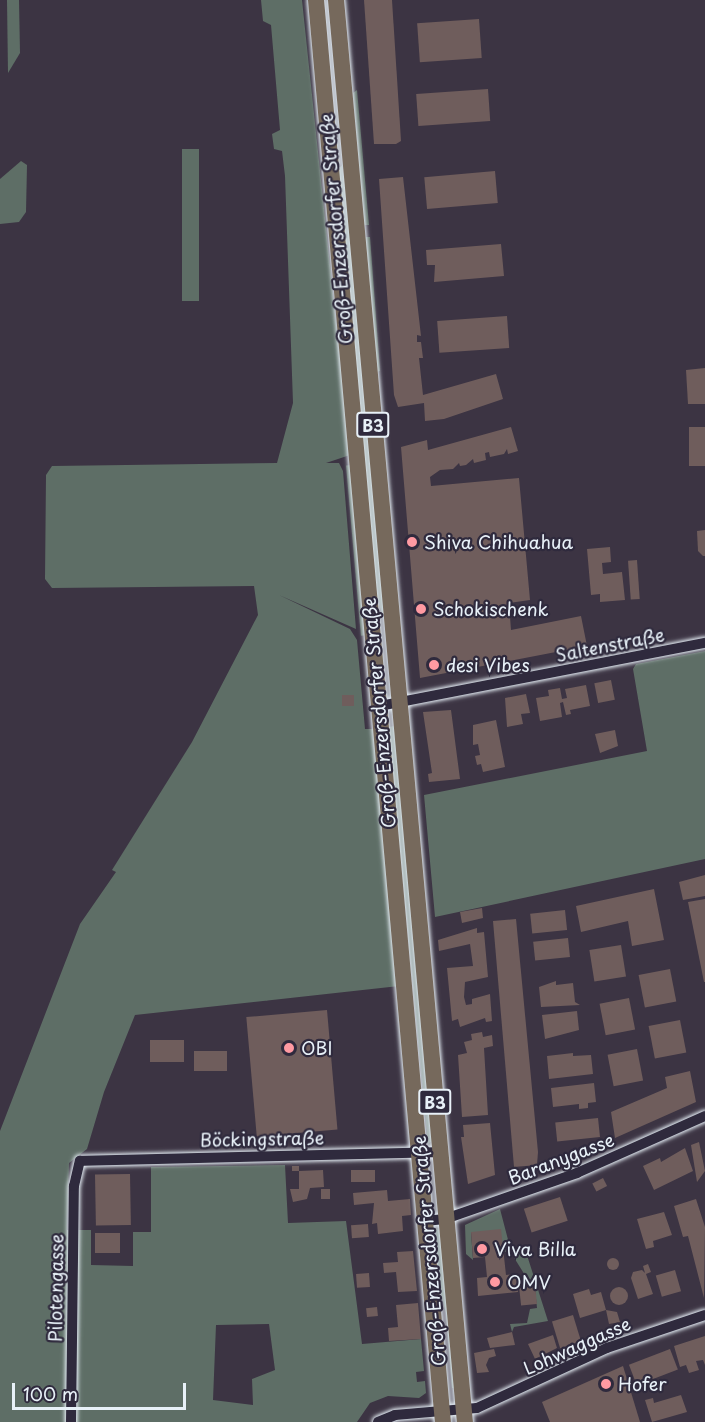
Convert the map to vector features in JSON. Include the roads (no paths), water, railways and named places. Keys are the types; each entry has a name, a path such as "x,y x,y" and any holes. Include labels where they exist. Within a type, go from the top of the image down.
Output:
{"main road":[{"name":"Groß-Enzersdorfer Straße","path":"316,0 443,1418"},
{"name":"Groß-Enzersdorfer Straße","path":"336,0 464,1416"}],"street":[{"name":"Saltenstraße","path":"380,706 705,644"},
{"name":"Baranygasse","path":"425,1221 445,1219 578,1173 705,1116"},
{"name":"Böckingstraße","path":"85,1160 439,1152"},
{"name":"Pilotengasse","path":"71,1422 74,1186 78,1164 85,1160"},
{"name":"Lohwaggasse","path":"378,1422 394,1415 443,1418 464,1416 643,1334 705,1315"}],"place":[{"name":"Shiva Chihuahua","path":"412,542"},
{"name":"Schokischenk","path":"421,609"},
{"name":"desi Vibes","path":"434,665"},
{"name":"OBI","path":"289,1048"},
{"name":"Viva Billa","path":"482,1249"},
{"name":"OMV","path":"495,1282"},
{"name":"Hofer","path":"606,1384"}]}
